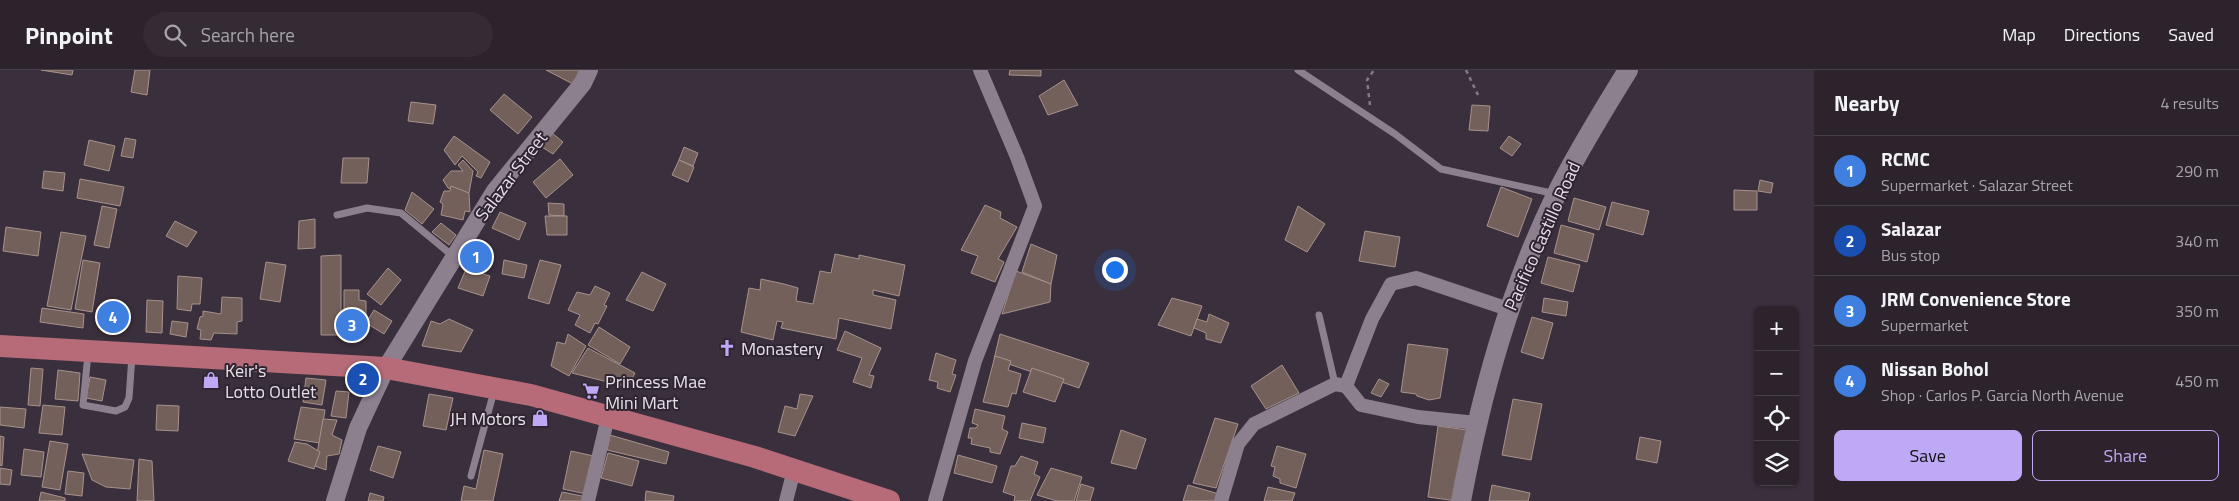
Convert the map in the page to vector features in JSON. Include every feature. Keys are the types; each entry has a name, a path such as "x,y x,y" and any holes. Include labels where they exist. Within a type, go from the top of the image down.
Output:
{"main road":[{"name":"Pacifico Castillo Road","path":"1461,501 1478,423 1508,309 1556,194 1628,70"},
{"path":"0,346 386,368 531,395 794,470 889,501"}],"street":[{"name":"Salazar Street","path":"336,501 358,428 386,368 495,191 583,83 589,70"},
{"path":"935,501 975,361 1035,206 1017,157 980,70"},
{"path":"1221,501 1238,444 1254,424 1341,385 1391,284 1416,278 1508,309"},
{"path":"1341,385 1361,405 1418,417 1478,423"},
{"path":"588,501 608,416"},
{"path":"786,501 794,470"}],"lane":[{"path":"1298,70 1373,119 1442,169 1556,194"},
{"path":"337,215 368,208 401,213 454,257"},
{"path":"1319,315 1341,385"},
{"path":"88,351 83,405 116,411 125,407 129,398 132,354"},
{"path":"471,476 495,388"}],"path":[{"path":"1373,119 1367,80 1374,70"},
{"path":"1466,70 1478,95"}],"building":[{"path":"41,70 73,70 72,75"},
{"path":"135,70 150,70 147,95 131,92"},
{"path":"546,70 580,70 573,84"},
{"path":"1010,70 1041,70 1041,76 1009,75"},
{"path":"1064,80 1078,105 1048,115 1039,96"},
{"path":"504,94 532,117 518,134 490,110"},
{"path":"411,102 436,105 433,124 408,121"},
{"path":"1472,105 1490,106 1488,131 1469,130"},
{"path":"552,133 563,142 553,154 542,147"},
{"path":"454,136 490,162 481,178 476,176 478,172 462,156 455,165 444,150"},
{"path":"1509,136 1521,144 1512,156 1500,148"},
{"path":"125,138 136,140 133,158 121,156"},
{"path":"89,140 115,146 109,171 84,165"},
{"path":"684,147 698,153 693,166 679,160"},
{"path":"343,158 369,158 367,183 341,183"},
{"path":"560,159 573,175 546,198 533,182"},
{"path":"463,160 473,171 469,193 448,188 443,180 451,171 463,171 458,165"},
{"path":"679,160 694,167 688,182 672,175"},
{"path":"44,171 65,173 63,191 42,188"},
{"path":"80,179 124,187 120,206 77,198"},
{"path":"1760,180 1773,183 1771,193 1758,191"},
{"path":"451,186 469,193 470,212 465,211 463,220 441,215 443,204 440,202 444,191 450,191"},
{"path":"1501,187 1532,199 1518,237 1487,226"},
{"path":"1734,190 1757,191 1757,210 1734,210"},
{"path":"412,192 434,209 422,224 405,210"},
{"path":"1574,198 1606,207 1599,230 1568,221"},
{"path":"1612,202 1649,211 1643,235 1606,225"},
{"path":"548,203 564,204 564,216 549,215"},
{"path":"985,205 1001,212 1000,218 1017,227 998,259 1004,262 995,282 971,273 978,256 961,250"},
{"path":"102,206 117,209 109,248 94,245"},
{"path":"1298,206 1325,224 1307,252 1285,240"},
{"path":"500,212 526,223 519,240 492,228"},
{"path":"545,216 567,216 567,235 547,235"},
{"path":"315,219 315,248 298,249 299,221"},
{"path":"175,221 197,232 187,247 166,236"},
{"path":"441,223 456,235 449,245 432,232"},
{"path":"1561,225 1594,234 1587,262 1554,253"},
{"path":"6,227 41,232 38,256 3,251"},
{"path":"1365,231 1400,237 1395,267 1359,261"},
{"path":"61,232 86,236 71,310 47,306"},
{"path":"1031,244 1057,255 1051,284 1022,272"},
{"path":"835,254 859,259 859,255 905,265 899,296 873,290 873,295 896,300 891,329 839,318 836,339 781,328 783,322 777,321 773,340 741,332 749,288 760,290 761,279 784,284 798,288 796,301 813,304 820,271 831,273"},
{"path":"341,255 341,335 321,335 321,256"},
{"path":"1548,257 1580,265 1573,292 1541,283"},
{"path":"83,260 100,263 92,312 75,309"},
{"path":"504,260 527,265 524,278 502,274"},
{"path":"540,260 561,265 549,304 528,298"},
{"path":"266,262 286,265 280,302 260,299"},
{"path":"388,268 401,280 381,305 367,294"},
{"path":"466,269 490,276 483,296 458,288"},
{"path":"1016,271 1051,284 1050,302 1002,314"},
{"path":"642,272 666,284 653,311 626,300"},
{"path":"178,276 202,278 200,304 192,304 191,311 177,309"},
{"path":"595,286 610,293 604,305 607,306 598,324 595,323 590,333 575,325 580,315 568,310 577,292 590,295"},
{"path":"344,290 359,290 359,300 366,301 366,319 360,319 359,315 344,314"},
{"path":"222,297 242,298 242,321 237,322 237,334 214,333 211,340 200,339 201,330 197,329 200,317 203,316 203,311 221,314"},
{"path":"1172,298 1202,306 1191,336 1158,325"},
{"path":"1544,298 1568,302 1566,316 1542,312"},
{"path":"147,300 163,301 162,333 146,332"},
{"path":"42,308 84,314 83,328 40,322"},
{"path":"374,310 392,321 384,334 366,323"},
{"path":"1209,314 1229,323 1221,343 1206,339 1206,333 1194,328 1197,319 1207,322"},
{"path":"1532,317 1553,323 1543,359 1521,352"},
{"path":"449,319 473,330 461,352 422,346 431,321 440,324"},
{"path":"172,321 188,323 186,337 170,334"},
{"path":"599,327 630,347 620,364 588,345"},
{"path":"845,331 881,348 869,375 874,376 871,388 853,382 862,358 837,350"},
{"path":"568,334 586,346 569,376 551,366 557,342 565,344"},
{"path":"1000,334 1089,363 1079,388 994,359"},
{"path":"1408,344 1448,349 1440,398 1429,400 1416,394 1401,392"},
{"path":"588,348 635,373 628,387 572,373"},
{"path":"936,353 956,360 952,374 956,375 950,392 937,388 938,382 929,380"},
{"path":"995,356 1011,361 1008,370 1021,374 1016,394 1012,393 1008,407 983,402"},
{"path":"1282,365 1299,393 1266,409 1251,386"},
{"path":"31,368 43,369 40,406 28,405"},
{"path":"1032,368 1064,379 1055,402 1023,392"},
{"path":"58,370 80,373 78,401 55,399"},
{"path":"90,377 106,380 102,401 86,398"},
{"path":"306,378 326,380 322,405 303,402"},
{"path":"1379,379 1389,384 1381,397 1371,393"},
{"path":"336,391 349,392 346,418 331,416"},
{"path":"429,394 453,398 446,430 423,426"},
{"path":"800,394 813,396 795,436 778,432 785,406 797,409"},
{"path":"1513,399 1542,404 1531,460 1502,455"},
{"path":"43,405 65,407 62,435 39,433"},
{"path":"157,405 179,406 178,431 156,430"},
{"path":"0,407 26,409 24,428 0,425"},
{"path":"301,407 325,410 320,443 294,439"},
{"path":"975,409 1005,416 1002,429 1008,432 1000,454 990,452 990,448 971,444 972,438 968,438 970,428 976,428 978,425 972,423"},
{"path":"1215,418 1238,424 1216,488 1193,483"},
{"path":"323,419 337,420 332,435 342,440 339,454 327,456 326,470 315,466"},
{"path":"1022,423 1046,428 1043,443 1019,438"},
{"path":"1438,426 1467,430 1457,501 1428,497"},
{"path":"1121,430 1146,439 1136,469 1111,463"},
{"path":"610,435 669,452 666,464 607,450"},
{"path":"0,436 4,437 2,466 0,465"},
{"path":"1640,437 1661,441 1657,463 1636,459"},
{"path":"50,441 68,444 60,490 42,487"},
{"path":"295,442 307,444 320,452 314,469 288,461"},
{"path":"378,446 401,452 393,478 370,470"},
{"path":"1277,446 1306,454 1296,488 1280,483 1280,479 1273,476 1275,467 1271,466"},
{"path":"24,449 44,452 41,477 21,475"},
{"path":"484,450 503,454 493,501 461,501 464,486 476,489"},
{"path":"571,451 594,456 586,494 563,489"},
{"path":"608,453 639,461 632,486 601,478"},
{"path":"82,454 134,460 130,489 106,487 92,480"},
{"path":"958,455 997,466 992,483 954,473"},
{"path":"1021,456 1038,462 1034,474 1040,477 1030,501 1014,501 1015,496 1003,492 1011,466 1015,466"},
{"path":"139,459 152,461 154,501 137,501"},
{"path":"0,468 12,470 10,485 0,484"},
{"path":"1051,468 1082,477 1074,501 1057,501 1037,495"},
{"path":"68,471 84,473 82,496 65,494"},
{"path":"1081,484 1094,488 1090,501 1076,501"},
{"path":"1188,485 1219,494 1217,501 1183,501"},
{"path":"1492,485 1530,493 1528,501 1489,501"},
{"path":"1268,487 1295,493 1292,501 1264,501"},
{"path":"646,491 674,496 673,501 645,501"},
{"path":"41,492 65,498 65,501 39,501"},
{"path":"562,492 587,497 586,501 559,501"},
{"path":"370,493 384,497 383,501 368,501"}],"place":[{"name":"RCMC","path":"476,257"},
{"name":"Nissan Bohol","path":"113,317"},
{"name":"JRM Convenience Store","path":"352,325"},
{"name":"Monastery","path":"727,348"},
{"name":"Salazar","path":"363,379"},
{"name":"Keir's Lotto Outlet","path":"211,380"},
{"name":"Princess Mae Mini Mart","path":"591,391"},
{"name":"JH Motors","path":"540,418"}]}
